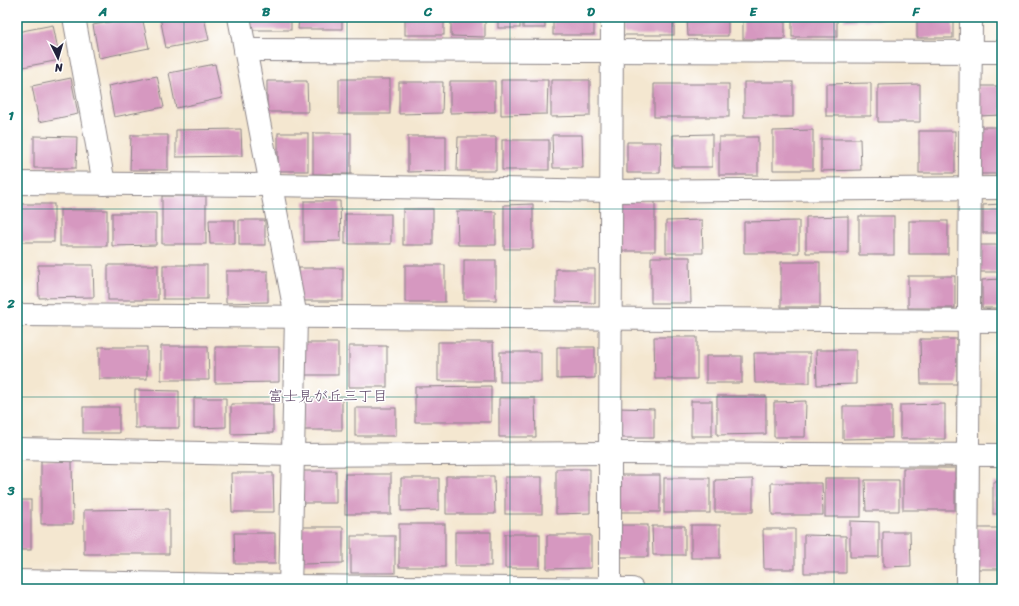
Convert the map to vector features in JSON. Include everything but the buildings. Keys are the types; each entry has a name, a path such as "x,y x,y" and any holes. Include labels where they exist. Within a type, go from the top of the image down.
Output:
{"street":[{"path":"74,17 104,184"},
{"path":"239,17 296,317 290,587"},
{"path":"610,589 612,17"},
{"path":"967,589 971,17"},
{"path":"245,50 1002,52"},
{"path":"17,183 270,184 611,191 1002,188"},
{"path":"17,315 1002,321"},
{"path":"17,449 293,455 610,453 1002,455"},
{"path":"17,581 290,587 632,589"}],"district":[{"name":"富士見が丘三丁目","path":"328,396"}]}
